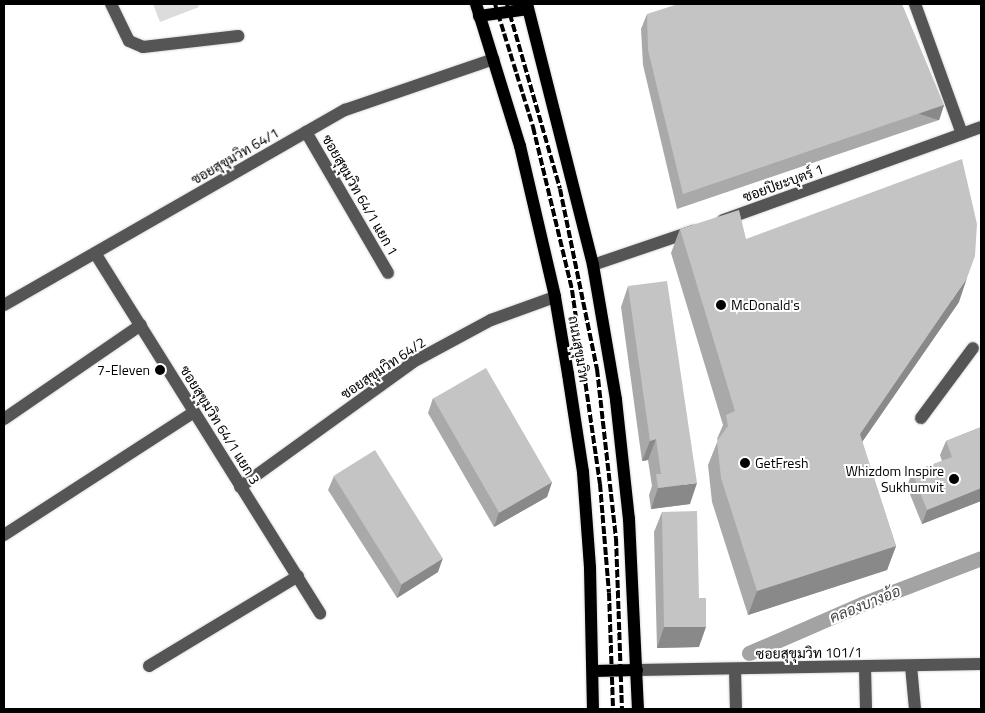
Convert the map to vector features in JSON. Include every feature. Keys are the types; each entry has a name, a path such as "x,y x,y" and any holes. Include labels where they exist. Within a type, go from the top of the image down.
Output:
{"main road":[{"path":"478,10 527,6"},
{"name":"ถนนสุขุมวิท","path":"527,6 594,265 617,409 628,518 638,709"},
{"name":"ถนนสุขุมวิท","path":"478,10 520,146 555,297 583,472 593,671 593,709"},
{"path":"593,671 637,670"}],"street":[{"path":"111,4 129,41 143,46 238,36"},
{"path":"915,4 962,134"},
{"name":"ซอยสุขุมวิท 64/1","path":"4,305 306,132 368,100 494,59"},
{"name":"ซอยปิยะบุตร์ 1","path":"594,265 981,127"},
{"name":"ซอยสุขุมวิท 64/1 แยก 1","path":"306,132 388,273"},
{"name":"ซอยสุขุมวิท 64/1 แยก 3","path":"95,253 320,613"},
{"name":"ซอยสุขุมวิท 64/2","path":"240,487 413,362 490,320 555,297"},
{"path":"4,419 141,325"},
{"path":"921,418 973,348"},
{"path":"4,535 194,412"},
{"path":"149,666 298,576"},
{"name":"ซอยสุขุมวิท 101/1","path":"637,670 981,664"},
{"path":"911,666 915,709"},
{"path":"866,667 866,709"},
{"path":"735,669 736,709"}],"shaded area":[{"path":"153,4 198,4 199,7 160,22"}],"building":[{"path":"678,4 902,4 944,105 683,194 648,50 647,14"},
{"path":"962,159 977,224 975,256 967,278 860,434 896,546 757,591 721,478 717,441 728,426 726,415 735,411 680,229 739,210 746,239"},
{"path":"667,281 697,483 658,488 656,474 661,474 656,439 650,441 628,286"},
{"path":"486,368 552,482 499,513 433,398"},
{"name":"Whizdom Inspire Sukhumvit","path":"981,427 981,488 927,510 912,472 952,457 946,441"},
{"path":"375,450 443,559 401,585 333,476"},
{"path":"697,511 699,598 706,598 706,627 664,627 662,512"}],"waterway":[{"name":"คลองบางอ้อ","path":"749,653 864,603 981,558"}],"railway":[{"path":"495,4 533,127 572,290 600,484 609,593 613,709"},
{"path":"507,4 560,189 597,369 616,538 622,709"}],"place":[{"name":"McDonald's","path":"721,305"},
{"name":"7-Eleven","path":"160,370"},
{"name":"GetFresh","path":"745,463"},
{"name":"Whizdom Inspire Sukhumvit","path":"954,479"}]}
